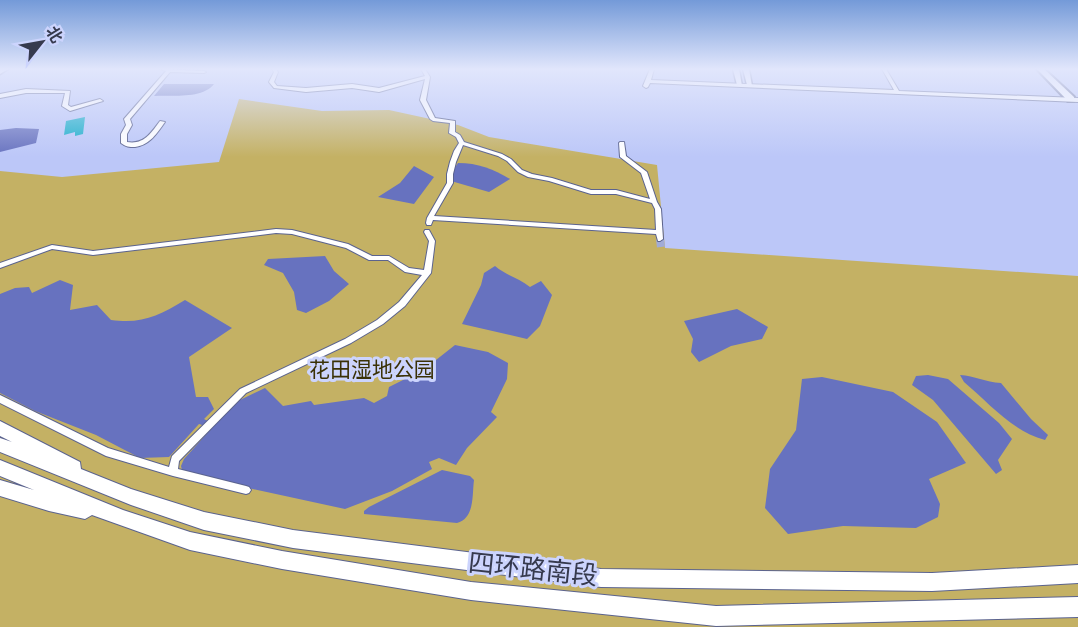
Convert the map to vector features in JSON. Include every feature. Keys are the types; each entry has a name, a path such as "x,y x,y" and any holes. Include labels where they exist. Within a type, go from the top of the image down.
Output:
{"highway":[{"path":"0,428 131,497"},
{"name":"四环路南段","path":"0,445 131,497 204,521 293,539 567,574 602,578 932,582 1078,574"},
{"name":"四环路南段","path":"0,468 123,519 190,541 282,560 471,591 716,616 1078,607"},
{"path":"0,488 49,503 123,519"}],"street":[{"path":"67,98 66,106 70,109 100,101"},
{"path":"145,98 127,119 129,125 124,134 124,143 127,146 142,145 148,142 162,122"},
{"path":"423,98 433,118 453,122 452,133 458,136 462,143 500,154 509,159 520,171 530,176 550,179 591,192 616,192 654,202"},
{"path":"173,472 175,459 243,391 348,340 380,322 402,304 427,273 432,241 429,224 450,183 448,175 456,160 456,148 462,143"},
{"path":"429,224 660,235 658,209 644,172 624,157 622,143"},
{"path":"0,266 52,247 93,253 276,231 292,232 348,246 371,258 388,258 407,270 427,273"},
{"path":"0,399 106,452 246,490"}],"green space":[{"name":"花田湿地公园","path":"239,99 322,111 389,110 458,125 489,137 657,165 665,248 1078,276 1078,627 0,627 0,171 62,177 219,162"}],"water":[{"path":"39,129 36,143 0,152 0,130"},
{"path":"458,163 485,167 510,179 489,192 451,181 450,175"},
{"path":"414,166 434,177 414,204 378,197 400,183"},
{"path":"325,256 334,271 349,284 329,301 306,313 297,310 294,292 283,273 264,265 268,259"},
{"path":"495,266 530,287 541,281 552,295 540,326 527,339 462,324 481,285 484,273"},
{"path":"60,280 73,285 70,310 97,305 111,320 132,321 150,318 185,300 232,328 189,357 196,397 208,397 214,409 204,419 215,425 240,400 265,388 283,406 311,401 314,405 364,398 374,403 387,396 389,387 411,376 425,376 433,370 436,360 455,345 488,352 508,363 507,379 491,412 497,417 467,448 456,465 439,458 429,462 432,469 392,491 345,509 183,474 181,466 184,459 212,428 199,424 169,457 140,458 96,435 35,411 0,393 0,294 15,288 29,287 32,293"},
{"path":"737,309 768,327 762,339 731,346 699,362 691,352 693,339 684,321"},
{"path":"928,375 948,379 999,423 1012,439 998,460 1002,470 996,474 933,400 912,385 916,376"},
{"path":"960,375 1001,383 1031,419 1048,435 1045,440 1011,423 964,382"},
{"path":"822,377 893,392 937,422 966,463 929,479 940,504 938,517 916,528 843,526 788,534 765,508 770,469 796,430 802,379"},
{"path":"442,470 470,476 474,480 472,505 463,520 457,523 364,514 369,507"}],"building":[{"path":"85,117 83,134 75,136 75,132 64,135 66,121"}],"tunnel":[{"path":"660,239 661,247"}]}
